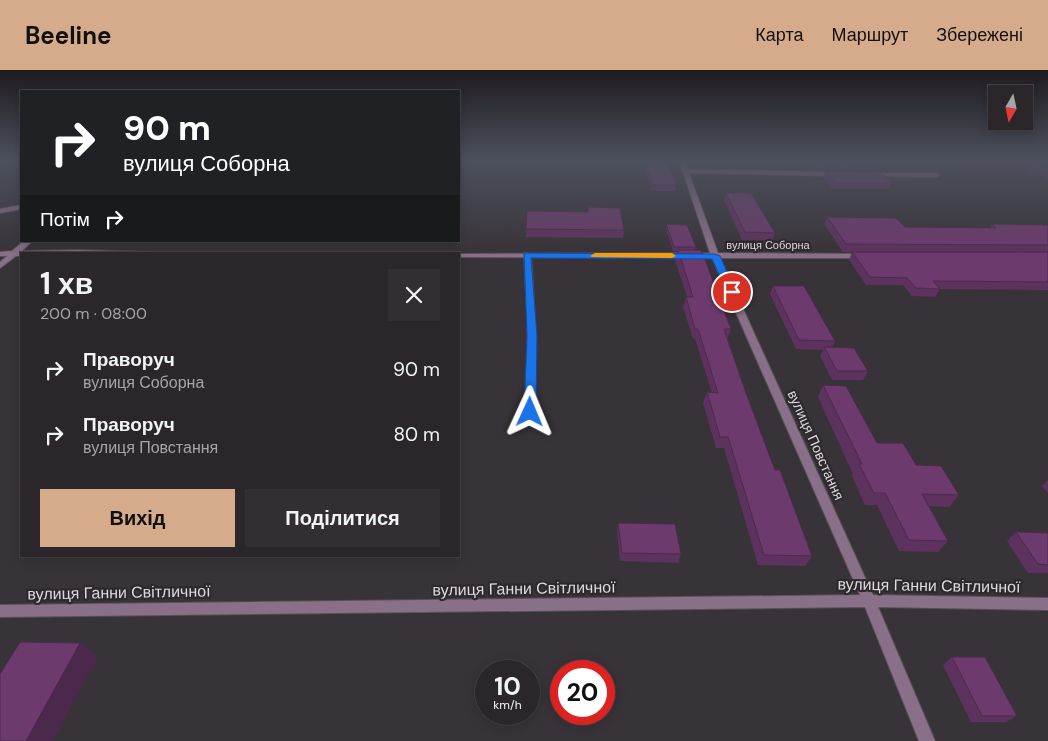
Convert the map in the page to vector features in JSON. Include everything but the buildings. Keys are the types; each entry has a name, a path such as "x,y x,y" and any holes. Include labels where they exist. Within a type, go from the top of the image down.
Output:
{"street":[{"name":"вулиця Повстання","path":"693,191 715,256 869,601 927,741"},
{"path":"0,211 20,207"},
{"path":"0,266 28,242"},
{"path":"0,254 20,253"},
{"name":"вулиця Соборна","path":"460,255 872,256"},
{"path":"527,255 532,336 530,412"},
{"name":"вулиця Ганни Світличної","path":"0,611 869,601 1048,604"}],"slow traffic":[{"path":"595,256 672,256"}],"route":[{"path":"530,412 532,336 527,255 715,256 732,292"}]}
